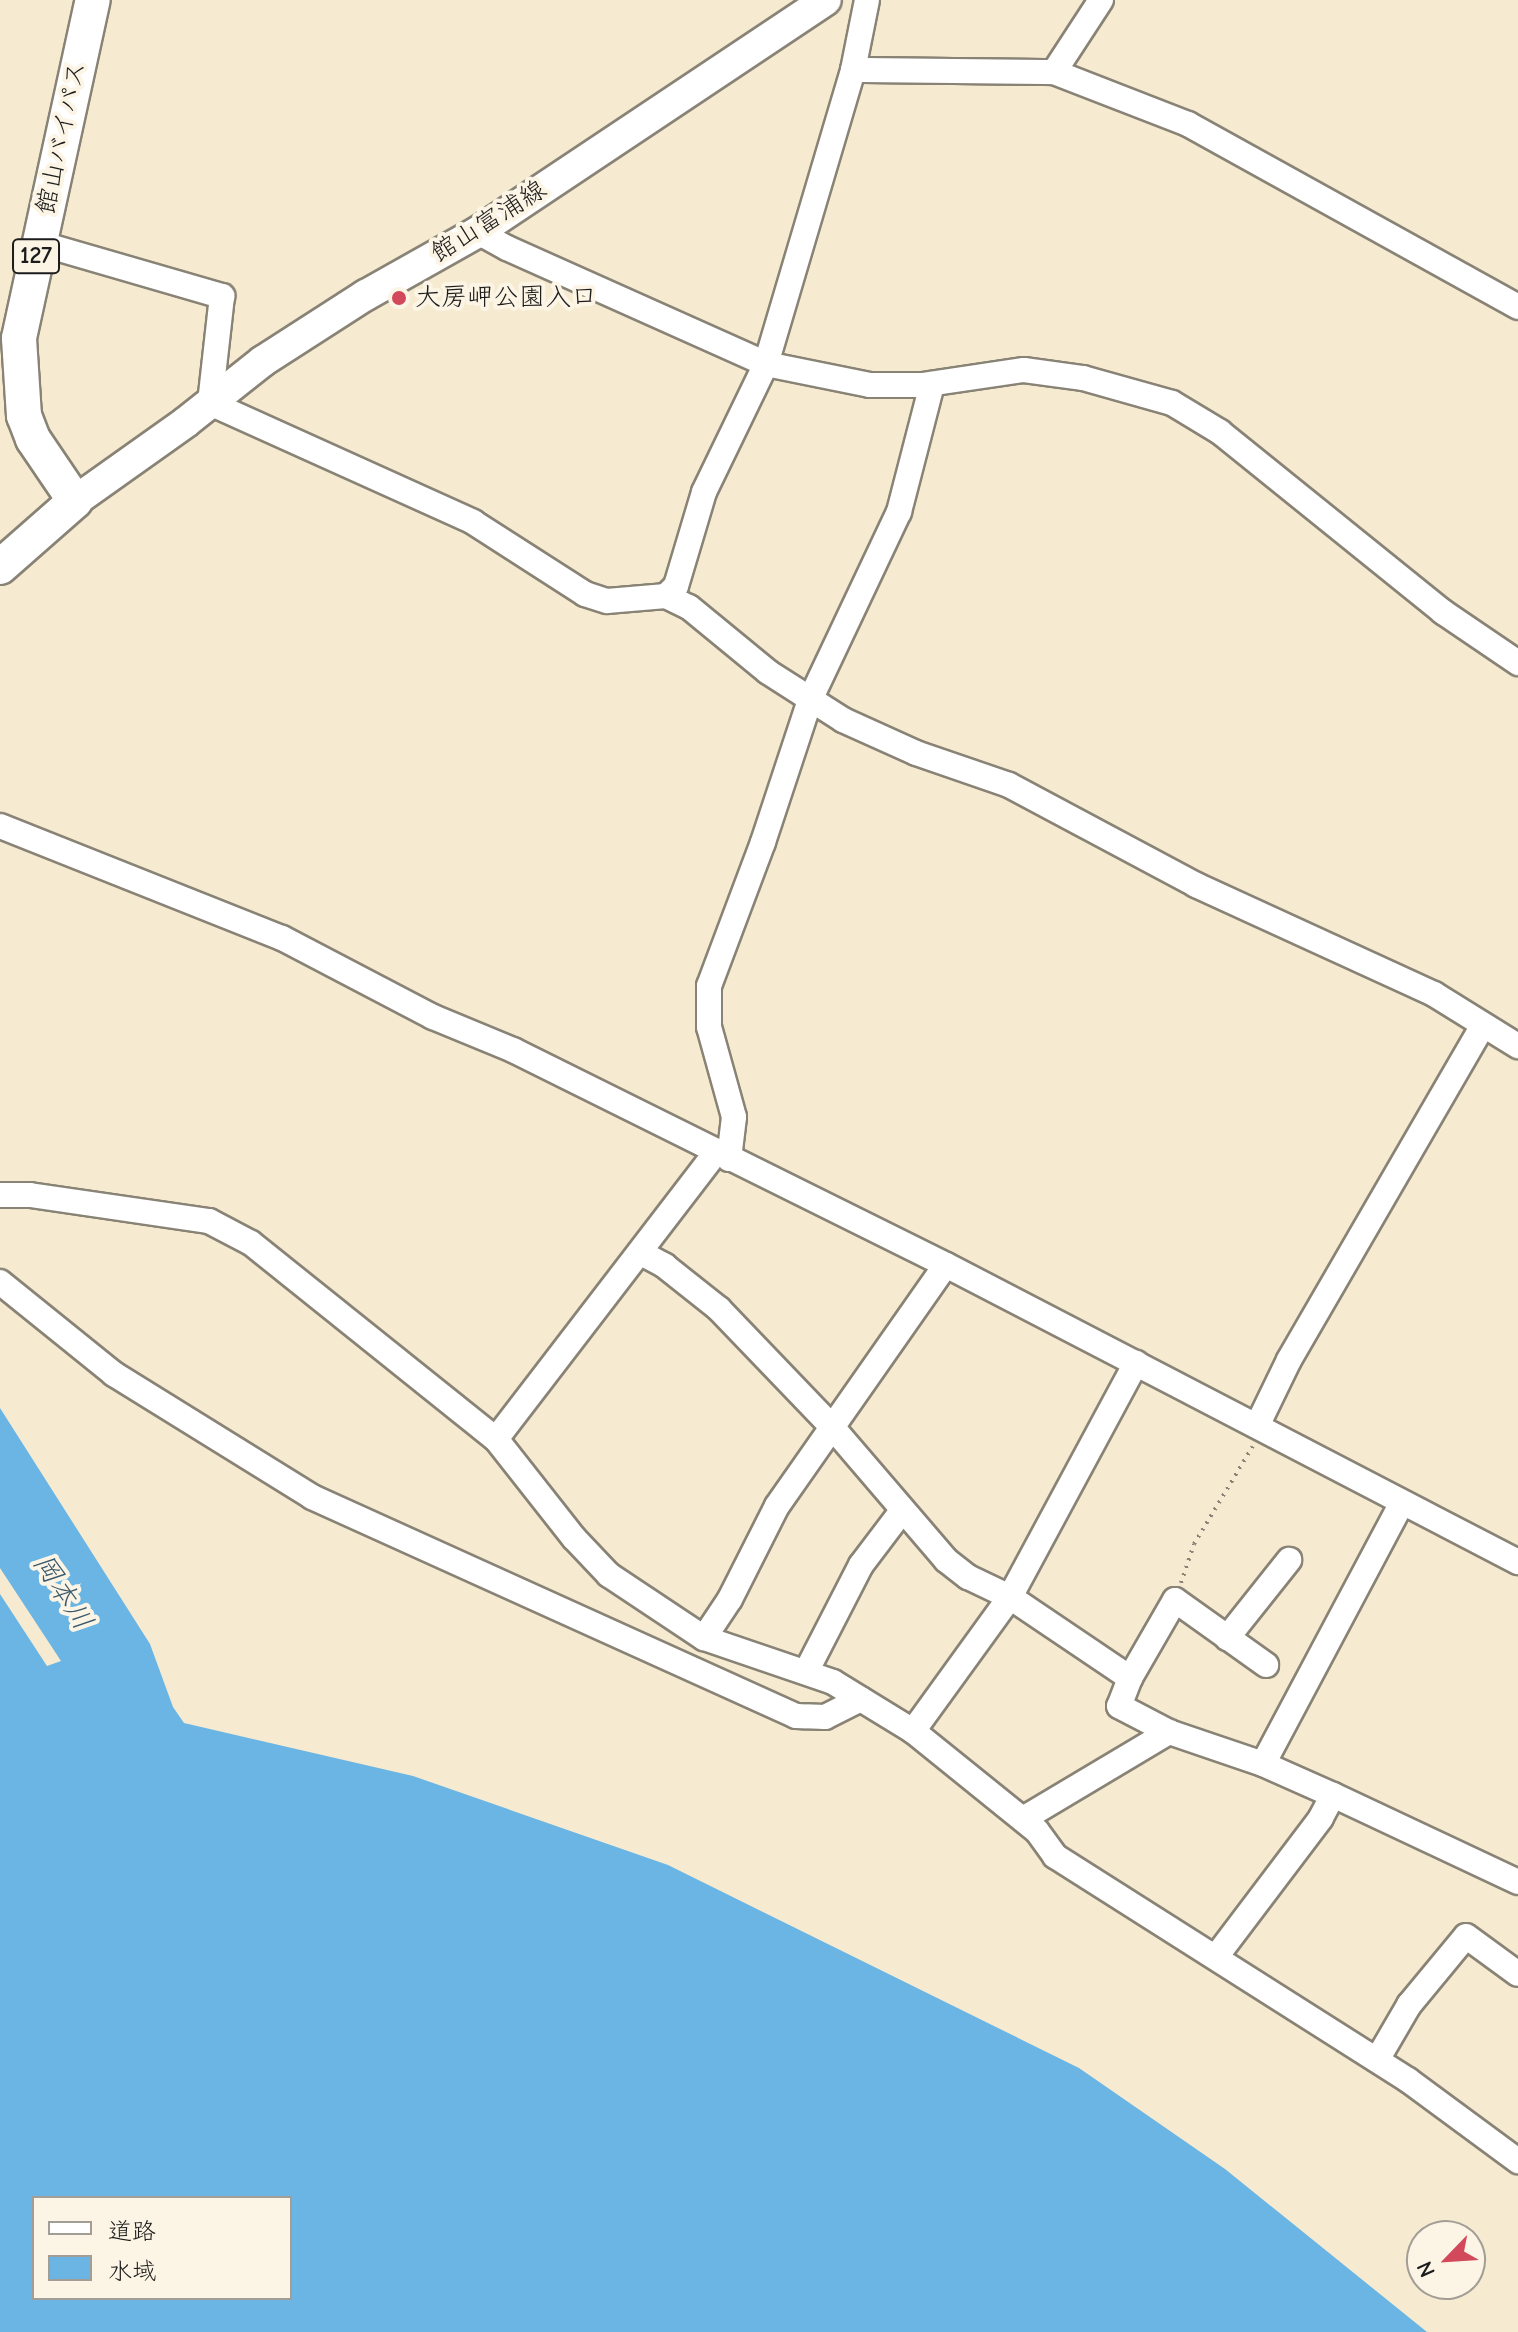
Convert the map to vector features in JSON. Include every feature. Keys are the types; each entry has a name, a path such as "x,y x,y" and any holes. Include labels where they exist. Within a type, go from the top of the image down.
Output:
{"highway":[{"name":"館山バイパス","path":"75,501 33,439 21,393 19,338 93,0"},
{"path":"0,567 75,501"}],"main road":[{"name":"館山富浦線","path":"75,501 263,361 366,295 478,232 826,0"}],"street":[{"path":"666,596 676,586 704,492 766,364 853,70 867,0"},
{"path":"1054,72 1101,0"},
{"path":"853,70 1054,72 1188,124 1518,307"},
{"path":"478,232 521,255 766,364 870,385 932,384 1024,370 1083,378 1172,403 1220,432 1443,612 1518,663"},
{"path":"39,243 222,296 210,403 473,522 585,594 607,601 666,596 689,607 768,672 843,720 916,753 1009,785 1196,885 1434,994 1518,1046"},
{"path":"496,1439 722,1155 734,1117 709,1027 709,986 763,842 810,700 899,512 932,384"},
{"path":"0,826 282,938 433,1017 513,1050 946,1265 1518,1562"},
{"path":"1260,1428 1289,1360 1483,1025"},
{"path":"0,1195 30,1195 209,1221 251,1243 496,1439 574,1538 609,1575 704,1638 806,1672 861,1699 913,1731 1037,1831 1055,1856 1377,2060 1518,2161"},
{"path":"641,1253 665,1266 719,1309 883,1483 902,1511 946,1560 968,1577 1010,1597 1130,1678"},
{"path":"704,1638 730,1599 777,1506 946,1265"},
{"path":"0,1282 114,1374 312,1497 796,1716 825,1717 861,1699"},
{"path":"913,1731 1010,1597 1136,1363"},
{"path":"1263,1764 1402,1503"},
{"path":"806,1672 861,1565 902,1511"},
{"path":"1227,1638 1289,1560"},
{"path":"1266,1665 1175,1600 1130,1678 1119,1706 1169,1732 1263,1764 1518,1882"},
{"path":"1023,1819 1169,1732"},
{"path":"1216,1957 1321,1818 1333,1795"},
{"path":"1377,2060 1409,2005 1466,1936 1518,1974"}],"path":[{"path":"1175,1600 1194,1544 1260,1428"}],"water":[{"name":"岡本川","path":"0,1408 150,1644 173,1707 184,1723 413,1776 668,1865 1079,2068 1225,2169 1427,2332 0,2332 0,1594 47,1666 61,1661 0,1568"}],"place":[{"name":"大房岬公園入口","path":"399,298"}]}
